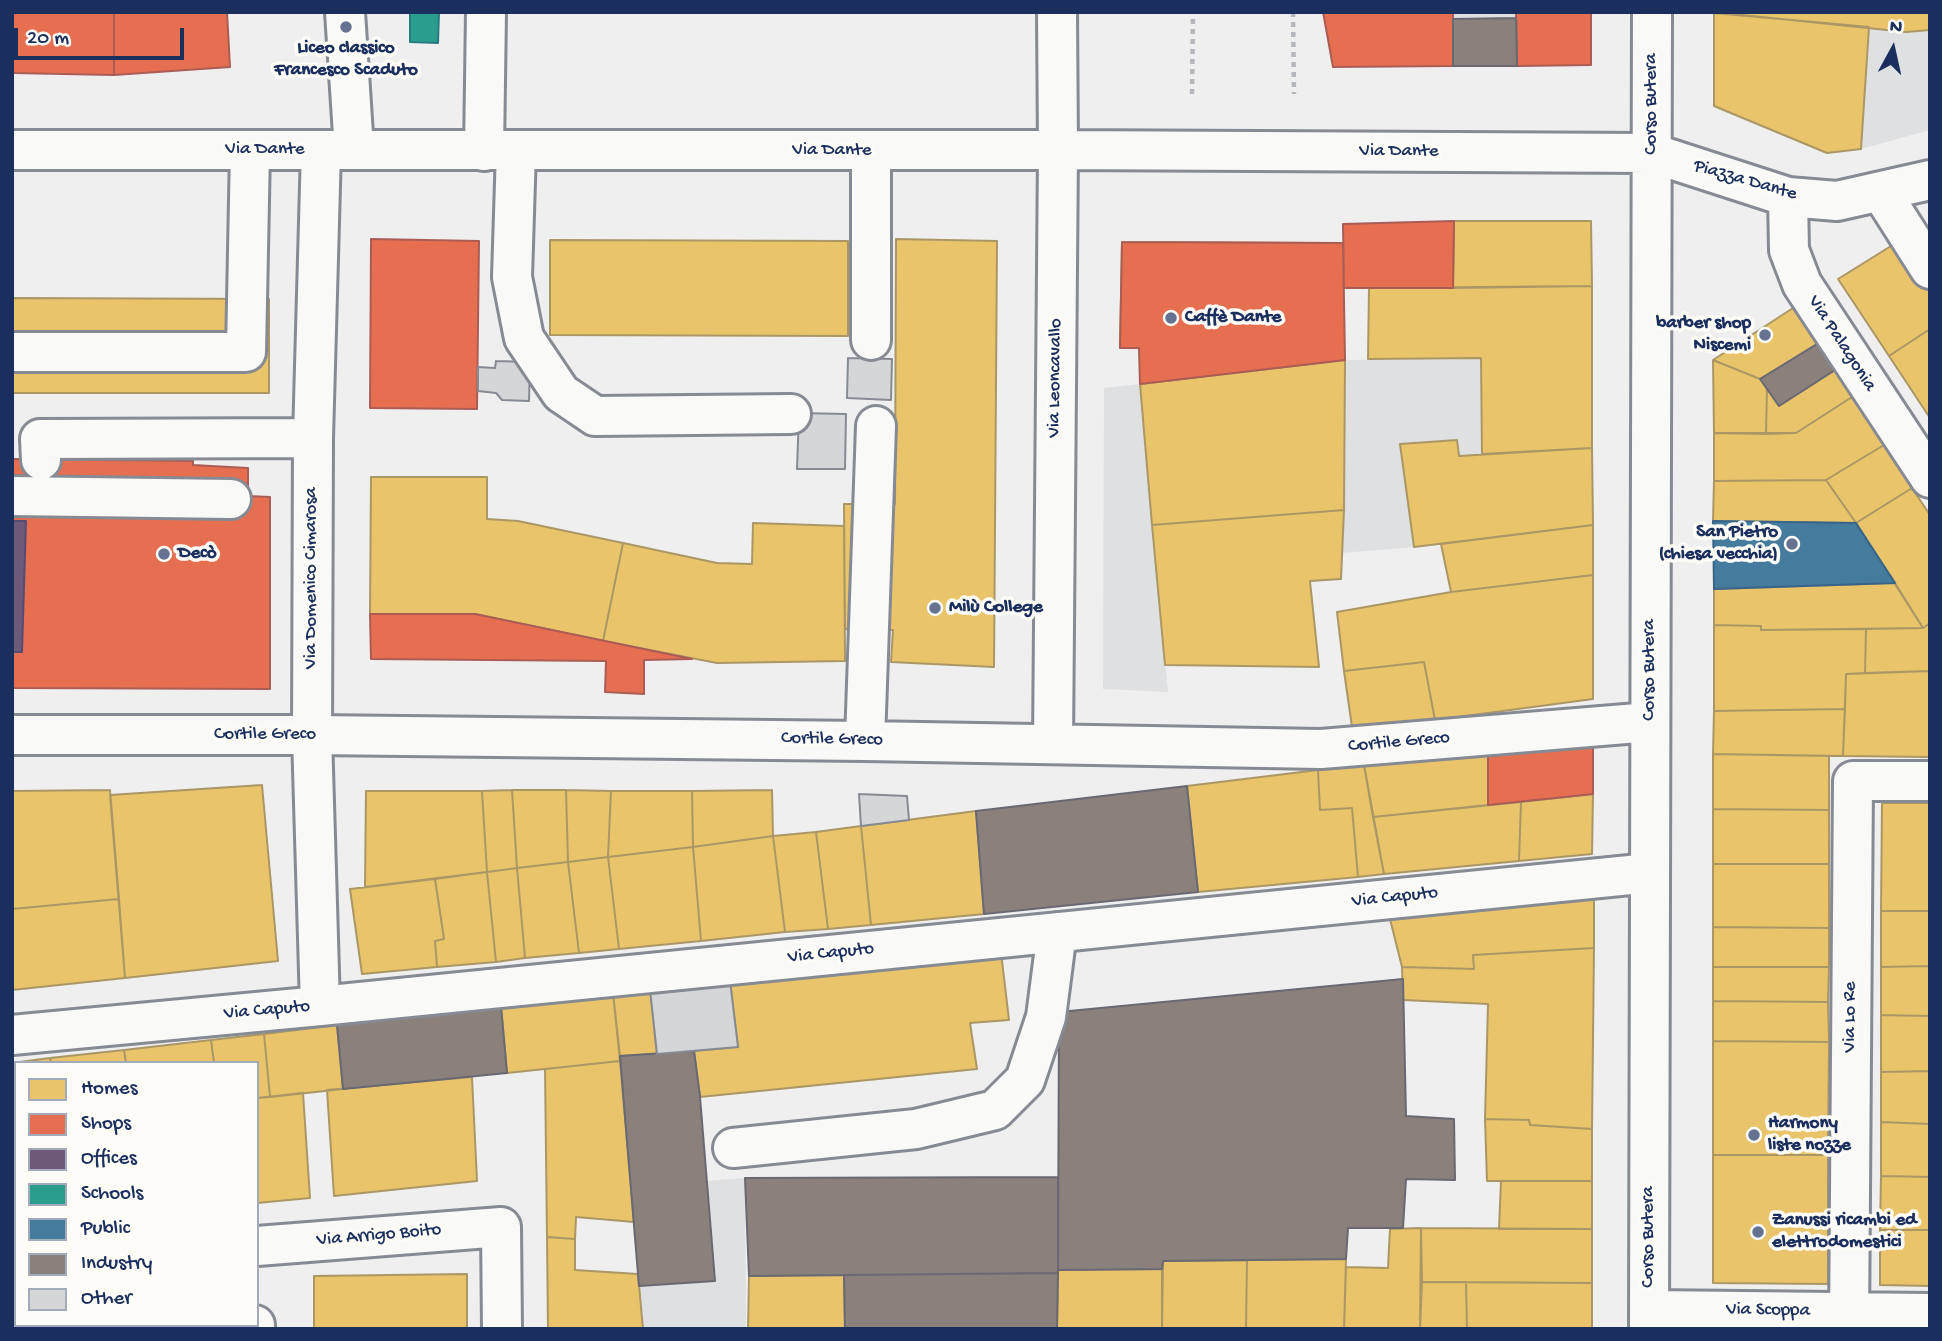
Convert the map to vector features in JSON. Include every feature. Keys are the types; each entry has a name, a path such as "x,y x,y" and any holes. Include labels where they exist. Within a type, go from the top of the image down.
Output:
{"street":[{"name":"Via Domenico Cimarosa","path":"320,1006 312,735 313,438 337,150 345,12"},
{"path":"486,12 512,277 524,338 561,393 595,416 790,414"},
{"name":"Via Leoncavallo","path":"1053,743 1057,12"},
{"name":"Corso Butera","path":"1649,1319 1652,12"},
{"name":"Via Dante","path":"12,150 1652,153"},
{"path":"12,352 246,352 250,150"},
{"path":"871,150 871,340"},
{"name":"Piazza Dante","path":"1652,153 1788,197 1837,201 1930,180"},
{"path":"1881,192 1930,269"},
{"name":"Via Palagonia","path":"1788,197 1789,250 1802,284 1930,478"},
{"path":"865,741 876,426"},
{"path":"23,448 40,439 313,438"},
{"path":"12,496 231,499"},
{"name":"Cortile Greco","path":"12,735 312,735 1053,743 1321,749 1650,722"},
{"name":"Via Lo Re","path":"1849,1320 1853,781 1930,780"},
{"name":"Via Caputo","path":"12,1035 1650,873"},
{"path":"733,1147 916,1129 995,1110 1025,1080 1046,1017 1056,932"},
{"name":"Via Arrigo Boito","path":"259,1246 501,1227 502,1329"},
{"name":"Via Scoppa","path":"1649,1319 1849,1320 1930,1313"}],"path":[{"path":"1192,94 1193,12"},
{"path":"1293,12 1294,94"}],"shaded area":[{"path":"1453,12 1516,12 1516,18 1453,19"},
{"path":"1869,27 1906,32 1930,30 1930,130 1861,149"},
{"path":"1481,358 1482,454 1459,456 1456,440 1400,444 1414,547 1342,553 1345,360"},
{"path":"1140,384 1168,692 1103,689 1104,388"},
{"path":"745,1178 746,1329 643,1329 639,1286 715,1280 706,1181"}],"building: Homes":[{"path":"1714,12 1930,12 1930,30 1906,32"},
{"path":"1714,13 1869,27 1861,149 1827,153 1714,106"},
{"path":"1454,221 1591,221 1592,286 1453,288"},
{"path":"896,239 997,241 994,667 891,662 893,630 845,629 844,504 895,504"},
{"path":"550,240 848,241 848,336 550,335"},
{"path":"1899,241 1930,289 1930,329 1889,356 1838,279"},
{"path":"1122,242 1331,243 1330,349 1120,348"},
{"path":"1592,286 1592,448 1482,454 1481,358 1368,359 1369,288"},
{"path":"12,298 269,299 269,393 12,393"},
{"path":"1793,308 1817,344 1760,379 1713,360"},
{"path":"1930,329 1930,418 1889,356"},
{"path":"1345,360 1344,510 1152,525 1140,384"},
{"path":"1713,360 1760,379 1767,388 1766,434 1714,433"},
{"path":"1835,370 1852,397 1796,433 1766,434 1767,388 1779,406"},
{"path":"1852,397 1884,445 1826,480 1714,481 1714,433 1796,433"},
{"path":"1457,440 1459,456 1592,448 1593,525 1414,547 1400,444"},
{"path":"1884,445 1912,488 1856,523 1826,480"},
{"path":"371,477 487,477 487,519 518,521 623,543 603,641 475,614 370,614"},
{"path":"1826,480 1856,523 1713,521 1714,481"},
{"path":"1912,488 1930,515 1930,623 1923,628 1856,523"},
{"path":"1344,510 1341,579 1310,581 1319,667 1165,665 1152,525"},
{"path":"26,521 263,523 263,655 22,652"},
{"path":"753,523 844,526 845,661 717,663 603,641 623,543 717,563 752,564"},
{"path":"1593,525 1593,575 1451,592 1441,544"},
{"path":"1862,566 1884,566 1895,583 1853,584"},
{"path":"1593,575 1593,699 1435,720 1424,662 1344,671 1337,612 1451,592"},
{"path":"1895,583 1923,628 1761,630 1761,626 1714,625 1714,589"},
{"path":"1930,623 1930,671 1865,673 1866,629 1923,628"},
{"path":"1714,625 1761,626 1761,630 1866,629 1865,673 1846,674 1845,709 1714,711"},
{"path":"1424,662 1435,720 1353,734 1344,671"},
{"path":"1930,671 1930,757 1843,756 1846,674"},
{"path":"1845,709 1843,756 1713,754 1714,711"},
{"path":"1488,750 1488,805 1373,817 1364,765"},
{"path":"1713,754 1829,756 1829,810 1713,809"},
{"path":"1364,765 1384,874 1358,877 1352,808 1320,810 1318,770"},
{"path":"1318,770 1320,810 1352,808 1358,877 1198,892 1187,786"},
{"path":"262,785 278,961 125,978 110,795"},
{"path":"110,790 119,899 12,909 12,791"},
{"path":"512,790 566,790 568,862 517,868"},
{"path":"512,790 517,868 487,872 482,791"},
{"path":"566,790 611,791 608,857 568,862"},
{"path":"772,790 773,836 693,847 692,791"},
{"path":"366,791 482,791 487,872 365,887"},
{"path":"611,791 692,791 693,847 608,857"},
{"path":"1593,794 1592,854 1519,861 1521,802"},
{"path":"1521,802 1519,861 1384,874 1373,817"},
{"path":"1882,803 1930,803 1930,911 1881,911"},
{"path":"1713,809 1829,810 1829,864 1713,864"},
{"path":"976,811 984,914 871,925 861,826"},
{"path":"861,826 871,925 828,929 816,832"},
{"path":"816,832 828,929 785,932 773,836"},
{"path":"773,836 785,932 701,941 693,847"},
{"path":"693,847 701,941 619,949 608,857"},
{"path":"608,857 619,949 579,953 568,862"},
{"path":"568,862 579,953 525,958 517,868"},
{"path":"1713,864 1829,864 1829,928 1713,927"},
{"path":"517,868 525,958 496,962 487,872"},
{"path":"487,872 496,962 437,967 435,941 444,939 435,879"},
{"path":"435,879 444,939 435,941 437,967 362,974 350,889"},
{"path":"1594,890 1594,948 1473,955 1474,969 1402,967 1388,911"},
{"path":"119,899 125,978 12,990 12,909"},
{"path":"1881,911 1930,911 1930,966 1881,967"},
{"path":"1713,927 1829,928 1829,967 1713,967"},
{"path":"1594,948 1592,1129 1530,1125 1529,1120 1485,1119 1488,1004 1403,1000 1402,967 1474,969 1473,955"},
{"path":"1001,952 1009,1020 970,1023 977,1069 700,1097 694,1051 738,1047 730,981"},
{"path":"1930,966 1930,1016 1881,1015 1881,967"},
{"path":"1713,967 1829,967 1828,1002 1713,1001"},
{"path":"650,989 657,1054 620,1056 613,993"},
{"path":"613,993 620,1061 507,1073 501,1006"},
{"path":"1713,1001 1828,1002 1829,1042 1713,1041"},
{"path":"1881,1015 1930,1016 1930,1071 1881,1072"},
{"path":"337,1025 343,1089 270,1097 264,1034"},
{"path":"264,1034 270,1097 259,1098 259,1061 214,1061 211,1040"},
{"path":"211,1040 214,1061 126,1061 124,1050"},
{"path":"1713,1041 1829,1042 1828,1155 1713,1155"},
{"path":"124,1050 126,1061 51,1061 50,1058"},
{"path":"50,1058 51,1061 27,1061"},
{"path":"620,1061 634,1222 576,1217 575,1239 547,1237 545,1069"},
{"path":"14,1063 14,1123 12,1123"},
{"path":"1930,1071 1930,1124 1881,1122 1881,1072"},
{"path":"472,1077 477,1181 334,1196 327,1090"},
{"path":"303,1093 310,1198 259,1203 259,1098"},
{"path":"1485,1119 1529,1120 1530,1125 1592,1129 1592,1181 1487,1181"},
{"path":"1881,1122 1930,1124 1930,1177 1881,1176"},
{"path":"12,1123 14,1123 14,1228"},
{"path":"1713,1155 1828,1155 1828,1284 1713,1283"},
{"path":"1881,1176 1930,1177 1930,1230 1880,1230"},
{"path":"1501,1181 1592,1181 1592,1229 1499,1229"},
{"path":"1421,1228 1592,1229 1592,1283 1422,1282"},
{"path":"1421,1228 1420,1329 1344,1329 1346,1267 1388,1268 1390,1229"},
{"path":"1880,1230 1930,1230 1930,1286 1880,1285"},
{"path":"547,1237 575,1239 575,1270 638,1274 643,1329 548,1329"},
{"path":"1346,1259 1344,1329 1246,1329 1247,1260"},
{"path":"1247,1260 1246,1329 1162,1329 1163,1261"},
{"path":"1162,1269 1162,1329 1057,1329 1058,1270"},
{"path":"467,1274 467,1329 314,1329 314,1276"},
{"path":"844,1275 845,1329 748,1329 749,1276"},
{"path":"1422,1282 1466,1282 1467,1329 1420,1329"},
{"path":"1466,1282 1592,1283 1592,1329 1467,1329"},
{"path":"12,1313 14,1327 76,1327 76,1329 12,1329"},
{"path":"116,1327 187,1327 187,1329"}],"building: Shops":[{"path":"12,12 114,12 114,75 12,73"},
{"path":"114,12 227,12 230,67 114,75"},
{"path":"1323,12 1453,12 1453,66 1333,67"},
{"path":"1516,12 1591,12 1591,65 1517,66"},
{"path":"1454,221 1453,288 1344,288 1343,224"},
{"path":"371,239 479,241 477,409 370,408"},
{"path":"1122,242 1343,243 1345,360 1140,384 1139,348 1120,348"},
{"path":"12,459 193,461 193,465 248,468 248,496 270,497 270,689 12,688"},
{"path":"370,614 475,614 692,659 644,660 644,694 605,692 606,661 371,659"},
{"path":"1593,737 1593,794 1488,805 1488,750"}],"building: Offices":[{"path":"12,521 26,521 22,652 12,652"}],"building: Schools":[{"path":"410,12 439,12 438,43 410,42"}],"building: Public":[{"name":"San Pietro (chiesa vecchia)","path":"1713,521 1856,523 1895,583 1714,589"}],"building: Industry":[{"path":"1516,18 1517,66 1453,66 1453,19"},
{"path":"1817,344 1835,370 1779,406 1760,379"},
{"path":"1187,786 1198,892 984,914 976,811"},
{"path":"1403,979 1406,1116 1454,1119 1455,1180 1406,1179 1403,1228 1348,1228 1346,1259 1163,1261 1162,1269 1058,1270 1059,1012"},
{"path":"501,1006 507,1073 343,1089 337,1025"},
{"path":"694,1051 715,1281 639,1286 620,1056"},
{"path":"1058,1177 1058,1273 749,1276 745,1178"},
{"path":"1058,1273 1057,1329 845,1329 844,1275"}],"building: Other":[{"path":"848,358 892,359 891,400 847,398"},
{"path":"496,361 530,362 529,401 502,400 496,393 478,391 478,367 495,368"},
{"path":"799,413 846,414 845,469 797,469"},
{"path":"859,794 907,796 909,820 861,826"},
{"path":"730,981 738,1047 657,1054 650,989"}],"place":[{"name":"Liceo classico Francesco Scaduto","path":"346,27"},
{"name":"Caffè Dante","path":"1171,318"},
{"name":"barber shop Niscemi","path":"1765,335"},
{"name":"San Pietro (chiesa vecchia)","path":"1792,544"},
{"name":"Decò","path":"164,554"},
{"name":"Milù College","path":"935,608"},
{"name":"Harmony liste nozze","path":"1754,1135"},
{"name":"Zanussi ricambi ed elettrodomestici","path":"1758,1232"}]}
